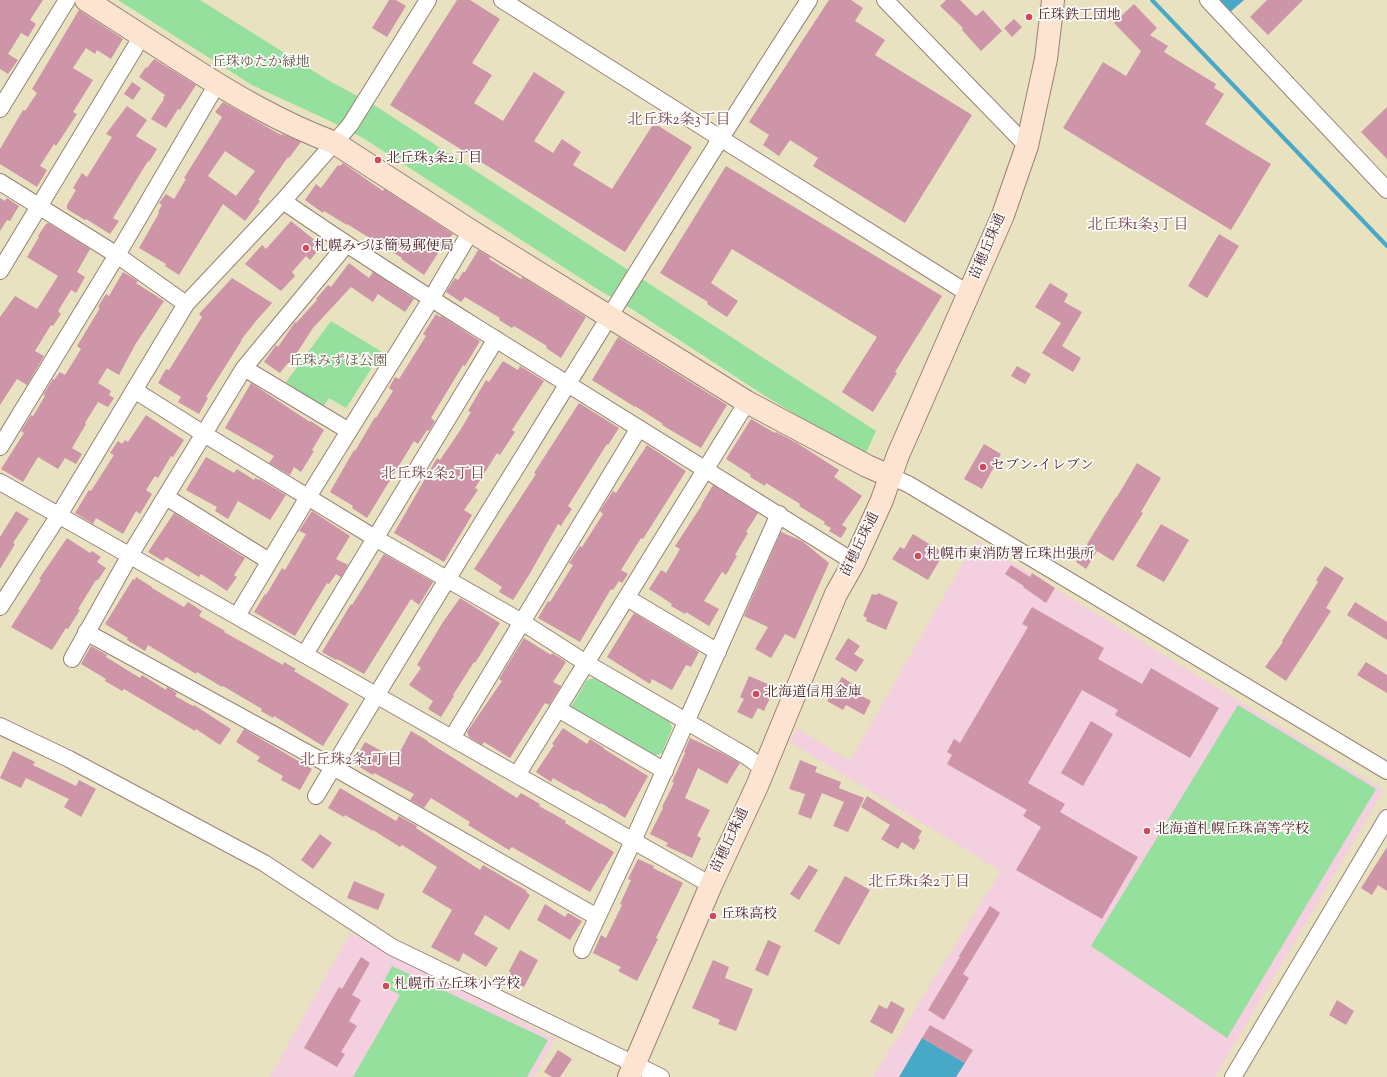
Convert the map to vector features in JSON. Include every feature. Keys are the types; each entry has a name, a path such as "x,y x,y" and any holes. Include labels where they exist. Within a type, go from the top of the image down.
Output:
{"street":[{"path":"0,110 67,0"},
{"path":"86,0 217,84 273,116 335,143 471,231 747,402 867,466 915,488 1387,771"},
{"path":"0,607 59,515 186,304 283,201 350,125 428,0"},
{"path":"502,0 969,294"},
{"path":"316,796 376,695 609,316 720,138 809,0"},
{"path":"885,0 1027,146"},
{"name":"苗穂丘珠通","path":"632,1070 711,885 764,769 836,594 854,562 882,500 890,476 1003,215 1027,146 1046,59 1053,0"},
{"path":"1208,0 1387,190"},
{"path":"0,272 142,36"},
{"path":"0,447 117,254 217,84"},
{"path":"0,182 117,254 186,304"},
{"path":"283,201 346,245 567,385 779,514 854,562"},
{"path":"237,616 471,231"},
{"path":"72,659 130,555 244,368 346,245"},
{"path":"304,654 496,339"},
{"path":"244,368 349,431"},
{"path":"134,390 375,538 522,622 586,663 746,756 764,769"},
{"path":"517,775 747,402"},
{"path":"452,738 639,428"},
{"path":"0,482 711,885"},
{"path":"166,497 270,561"},
{"path":"582,950 718,652 779,514"},
{"path":"627,598 718,652"},
{"path":"86,632 333,767 597,917"},
{"path":"558,709 664,771"},
{"path":"0,726 69,759 264,863 392,947 632,1070 661,1077"},
{"path":"1233,1077 1387,818"}],"shaded area":[{"name":"北海道札幌丘珠高等学校","path":"976,540 1384,790 1215,1077 873,1077 1001,871 790,742 797,728 850,761"},
{"name":"札幌市立丘珠小学校","path":"350,933 555,1039 534,1077 270,1077"}],"green space":[{"name":"丘珠ゆたか緑地","path":"118,0 200,0 326,79 374,105 876,431 866,453 852,449 759,392 635,311 599,290 363,138 252,85"},
{"name":"丘珠みずほ公園","path":"331,321 382,352 346,408 329,398 323,407 286,382"},
{"path":"594,678 670,722 672,728 662,753 653,756 572,711 571,707 587,680"},
{"path":"1238,705 1376,789 1227,1038 1091,946"},
{"path":"392,966 548,1040 527,1077 353,1077 400,995 382,985"}],"water":[{"path":"1218,0 1244,0 1229,13"},
{"path":"922,1038 965,1063 956,1077 899,1077"}],"building":[{"path":"0,0 43,0 30,20 36,24 28,37 21,33 8,54 18,60 8,74 0,69"},
{"path":"389,0 396,0 406,6 387,37 372,28"},
{"path":"457,0 470,0 500,19 472,63 492,75 474,103 503,121 534,72 565,92 534,141 553,153 562,139 581,152 573,165 612,189 654,123 692,147 625,252 390,105"},
{"path":"829,0 851,0 863,8 855,21 885,40 875,55 972,115 905,223 813,166 818,158 790,140 779,156 763,145 769,135 749,122"},
{"path":"946,0 960,0 976,16 983,10 1002,31 981,51 962,30 963,28 940,6"},
{"path":"1267,0 1303,0 1268,35 1250,17"},
{"path":"1134,4 1157,28 1150,35 1168,46 1164,52 1216,84 1214,88 1224,94 1205,124 1271,164 1231,230 1063,128 1103,62 1126,76 1141,51 1114,23"},
{"path":"79,10 123,39 111,59 97,50 95,54 86,48 73,68 93,80 73,112 77,114 56,146 54,144 40,166 47,170 37,187 0,164 0,149 23,110 25,111 37,93 32,89"},
{"path":"1014,19 1022,27 1012,37 1004,28"},
{"path":"154,59 196,85 166,128 151,119 165,95 139,77"},
{"path":"132,82 141,88 133,100 124,94"},
{"path":"223,102 281,135 282,134 301,142 289,158 288,157 258,200 260,201 245,221 223,204 179,275 165,266 166,264 139,248 159,213 158,212 162,205 159,203 166,194 174,199 186,179 184,178 222,117 215,112","holes":["225,151 255,171 236,196 208,176"]},
{"path":"127,106 147,120 136,136 157,149 113,218 119,221 110,234 67,209 67,205 76,190 73,188 82,173 87,177 112,137 106,134"},
{"path":"1387,107 1387,159 1361,132"},
{"path":"343,163 383,191 384,189 453,234 442,251 440,250 424,275 401,259 402,258 347,224 324,211 323,213 305,200 316,184 321,188 338,165 340,166"},
{"path":"726,166 942,296 895,372 897,373 873,412 842,392 877,337 732,249 711,283 738,301 727,317 707,304 708,302 660,273"},
{"path":"0,198 5,201 7,198 19,206 10,221 7,220 0,231"},
{"path":"291,221 322,246 310,260 306,256 292,272 295,276 281,291 245,264 262,245 266,249"},
{"path":"48,223 90,249 77,272 85,277 76,293 71,290 58,311 61,314 53,326 51,325 35,351 44,356 27,385 17,379 0,405 0,317 15,296 37,309 58,276 27,257 39,237 38,236"},
{"path":"1219,234 1239,246 1207,298 1188,286"},
{"path":"478,250 490,257 489,259 521,279 522,277 586,317 561,358 546,348 547,346 514,326 512,328 499,320 500,318 465,297 461,302 446,292 455,278 458,280 463,272 465,272"},
{"path":"349,263 369,278 373,272 414,299 405,312 378,294 373,302 351,287 313,328 289,365 287,364 280,373 264,362 276,345 278,347 295,322 296,323 317,300 316,299 328,285 331,287"},
{"path":"123,272 138,281 136,283 164,301 135,345 119,375 107,368 98,383 111,391 109,395 114,398 108,407 98,402 85,423 86,424 72,448 82,454 76,464 65,458 58,469 38,457 23,482 1,469 24,433 21,431 31,415 33,416 53,379 54,380 60,372 65,375 81,349 77,346 100,308 98,307 106,294 109,296"},
{"path":"232,278 272,303 241,340 206,397 208,398 199,414 178,402 181,397 158,383 166,369 169,370 202,317 199,314"},
{"path":"1050,283 1068,294 1064,302 1082,312 1062,346 1081,358 1073,372 1042,353 1061,323 1035,307"},
{"path":"436,314 480,341 465,366 463,365 431,418 435,421 429,431 427,430 418,444 414,441 367,518 352,508 353,506 330,492 354,450 355,451 375,417 376,418 393,391 389,388 395,377 399,379 426,336 423,334"},
{"path":"618,337 727,405 701,448 592,380"},
{"path":"503,361 518,370 520,366 544,381 512,430 515,432 500,455 497,453 475,488 478,490 464,510 472,515 444,562 394,533 437,458 440,460 461,429 471,412 468,411 486,380 489,382"},
{"path":"1017,366 1031,374 1025,384 1011,376"},
{"path":"251,383 324,430 312,450 314,451 301,472 294,467 290,475 269,463 274,456 225,428"},
{"path":"579,403 619,428 608,445 607,444 568,506 572,509 561,526 558,524 513,600 499,592 502,587 474,569 536,474 534,473"},
{"path":"146,415 184,440 173,457 171,456 158,478 155,476 146,490 152,494 140,514 136,511 123,534 96,518 93,524 75,513 89,490 91,491 114,455 110,453 118,441 122,444 125,440 128,442"},
{"path":"751,419 775,433 776,432 797,443 839,470 834,477 862,496 842,525 847,528 841,538 829,531 831,528 824,524 825,522 799,506 800,504 766,483 765,486 750,477 751,475 726,459"},
{"name":"セブン-イレブン","path":"984,444 1001,454 982,489 964,479"},
{"path":"647,445 686,471 643,539 641,538 621,570 628,574 622,583 619,581 613,590 611,589 580,642 538,618 573,565 569,563 580,546 582,547 603,514 600,511 613,491 616,493"},
{"path":"206,457 234,473 237,469 254,480 255,478 259,479 286,495 270,520 238,501 228,519 215,511 217,507 186,490"},
{"path":"1137,463 1161,478 1141,512 1143,513 1113,561 1097,551 1086,569 1076,562"},
{"path":"713,485 758,513 746,532 748,533 735,555 737,556 726,575 722,572 704,601 719,609 709,626 686,612 685,614 671,606 672,604 649,589 661,570 666,573 680,549 675,546 702,505"},
{"path":"16,511 29,519 13,543 15,544 0,569 0,537"},
{"path":"312,511 350,536 336,559 348,565 341,577 336,574 329,584 327,583 295,636 254,612 282,568 285,570 306,534 299,531"},
{"path":"174,513 245,558 234,575 237,577 227,591 201,574 199,577 166,557 163,561 148,552"},
{"path":"1161,524 1189,540 1164,582 1136,566"},
{"path":"781,532 802,541 829,563 795,639 785,634 771,658 755,649 768,627 744,616"},
{"name":"札幌市東消防署丘珠出張所","path":"913,534 944,553 928,580 892,559 900,547 904,549"},
{"path":"67,538 90,553 92,551 101,557 97,562 106,568 98,580 96,580 78,609 80,610 68,629 66,628 52,650 11,627 41,580 39,579"},
{"path":"384,554 433,582 419,605 411,599 364,674 322,652"},
{"path":"1011,565 1030,577 1032,573 1055,588 1046,603 1005,574"},
{"path":"1325,566 1344,578 1326,608 1331,611 1286,681 1265,667 1283,642 1282,641 1318,582 1316,580"},
{"path":"136,577 184,607 188,602 202,611 199,616 225,631 224,632 283,665 284,662 296,669 294,671 349,704 323,746 274,716 273,718 261,711 262,709 223,686 222,687 197,672 196,674 148,645 145,651 127,640 128,638 105,624 133,579 135,580"},
{"path":"878,593 898,602 886,630 866,621 867,618 863,616 872,594 877,595"},
{"path":"460,598 500,623 453,695 454,696 441,717 428,709 433,701 409,685 421,668 417,665 443,622"},
{"path":"1355,602 1387,622 1387,640 1347,615"},
{"path":"1032,607 1104,648 1098,659 1142,684 1151,668 1219,708 1190,758 1115,715 1118,710 1082,690 1028,783 1065,804 1060,812 1138,857 1102,919 1016,870 1041,827 1023,816 1027,810 947,764 952,755 947,752 954,739 960,743 1028,627 1022,624"},
{"path":"634,613 699,652 691,667 686,665 672,690 652,679 650,684 607,657"},
{"path":"524,638 551,655 552,653 566,662 553,682 561,686 549,705 545,703 510,758 484,742 482,745 469,737 467,732 502,681 499,679"},
{"path":"848,638 860,646 854,654 864,660 856,672 835,659"},
{"path":"91,646 107,655 106,657 140,678 142,675 166,690 167,687 177,693 175,696 193,706 194,705 231,729 220,745 196,729 195,731 124,689 122,691 105,681 106,679 81,664"},
{"path":"1366,662 1387,675 1387,693 1357,675"},
{"path":"749,676 775,687 764,711 758,708 752,719 737,712 744,699 740,697"},
{"path":"842,677 857,687 854,692 871,701 864,715 846,705 843,710 827,701"},
{"path":"1091,721 1113,734 1083,786 1061,773"},
{"path":"563,728 587,744 590,739 648,776 625,818 601,803 600,804 576,790 575,791 553,778 551,782 536,772 554,745 552,744"},
{"path":"244,729 312,769 300,790 281,780 283,776 257,761 260,757 236,742"},
{"path":"411,731 517,798 521,793 540,804 539,806 566,821 565,823 614,852 590,892 512,847 509,850 468,825 470,822 431,798 424,808 410,800 414,794 374,773 373,775 353,763 365,742 396,759"},
{"path":"690,738 740,763 727,784 698,768 685,798 710,810 697,836 701,838 692,858 666,846 668,843 650,834 674,783 672,782"},
{"path":"13,751 35,762 33,765 76,786 79,780 96,789 81,817 64,807 69,799 26,778 21,788 0,778"},
{"path":"800,760 817,767 815,772 841,782 839,788 864,798 848,832 833,826 844,802 822,793 811,819 798,814 805,794 789,789"},
{"path":"340,788 396,821 399,816 417,826 416,828 480,870 483,865 527,891 526,892 530,895 509,930 485,915 474,934 498,948 486,967 463,953 459,962 431,947 452,910 422,892 437,867 402,845 400,847 373,830 328,808"},
{"path":"867,796 922,831 918,838 920,840 914,850 902,842 898,849 881,839 890,825 861,807"},
{"path":"320,834 332,843 313,869 301,860"},
{"path":"1387,847 1387,891 1378,885 1372,895 1361,888"},
{"path":"638,859 654,866 653,868 683,883 637,981 618,971 621,967 593,953 601,935 606,938 622,905 620,904 631,880 628,879"},
{"path":"809,865 818,870 799,900 790,894"},
{"path":"845,876 870,890 839,945 814,931"},
{"path":"354,881 385,894 378,910 347,898"},
{"path":"545,904 565,917 568,913 582,921 570,940 537,920"},
{"path":"990,906 1000,913 963,974 969,978 944,1020 928,1010"},
{"path":"768,940 781,946 768,976 755,970"},
{"path":"520,950 538,960 524,987 508,979 511,973 509,971"},
{"path":"361,957 370,963 352,995 361,1000 349,1021 357,1026 341,1052 345,1054 337,1067 304,1048 339,987 342,989"},
{"path":"713,960 729,967 725,978 753,989 736,1031 718,1024 720,1020 692,1008"},
{"path":"1337,1000 1354,1011 1346,1025 1329,1015"},
{"path":"891,1001 905,1009 892,1034 870,1022 879,1005 887,1009"},
{"path":"930,1025 973,1050 965,1063 922,1038"},
{"path":"558,1050 572,1059 560,1077 552,1077 544,1072"}],"waterway":[{"path":"1152,0 1387,246"}],"place":[{"name":"丘珠鉄工団地","path":"1029,17"},
{"name":"北丘珠3条2丁目","path":"378,160"},
{"name":"札幌みづほ簡易郵便局","path":"306,248"},
{"name":"セブン-イレブン","path":"983,467"},
{"name":"札幌市東消防署丘珠出張所","path":"918,556"},
{"name":"北海道信用金庫","path":"756,694"},
{"name":"北海道札幌丘珠高等学校","path":"1147,831"},
{"name":"丘珠高校","path":"713,916"},
{"name":"札幌市立丘珠小学校","path":"386,986"}],"district":[{"name":"北丘珠2条3丁目","path":"679,121"},
{"name":"北丘珠1条3丁目","path":"1138,226"},
{"name":"北丘珠2条2丁目","path":"433,475"},
{"name":"北丘珠2条1丁目","path":"351,761"},
{"name":"北丘珠1条2丁目","path":"919,883"}]}
